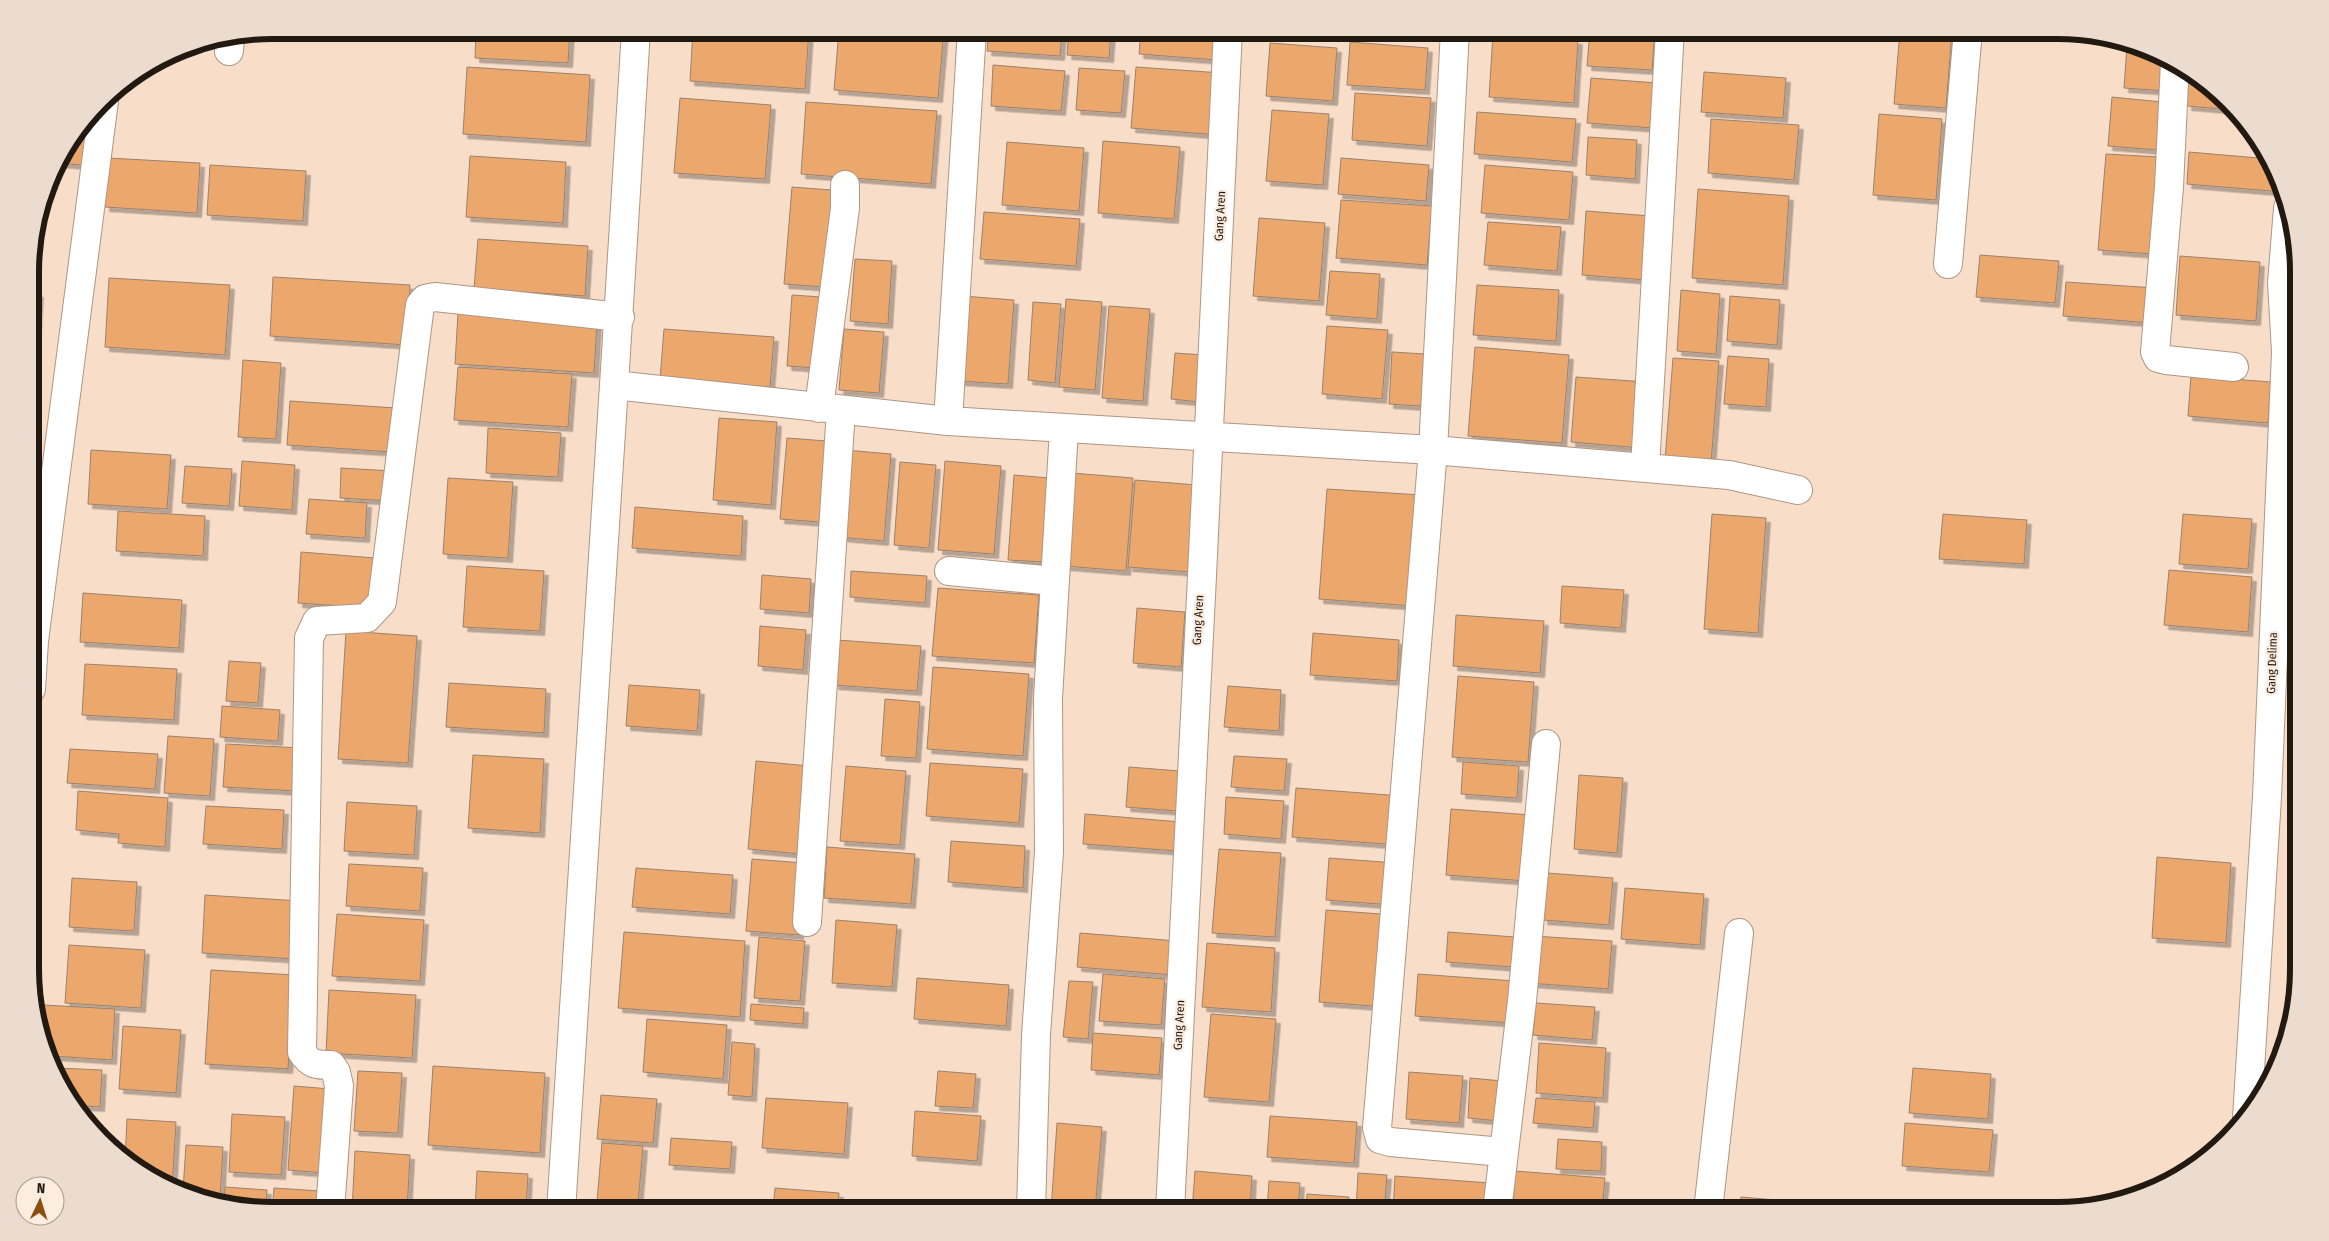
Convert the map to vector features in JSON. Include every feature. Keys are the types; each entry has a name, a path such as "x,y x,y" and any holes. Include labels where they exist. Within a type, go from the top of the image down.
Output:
{"street":[{"path":"562,1202 614,385 620,317 635,39"},
{"path":"948,422 971,39"},
{"name":"Gang Aren","path":"1170,1202 1200,591 1210,438 1228,39"},
{"path":"1454,39 1433,450 1400,876 1377,1128 1380,1139 1390,1142 1503,1152"},
{"path":"1646,468 1670,39"},
{"path":"1948,264 1967,39"},
{"path":"2174,70 2169,187 2155,352 2158,358 2166,360 2234,367"},
{"path":"39,608 103,111"},
{"path":"806,922 830,409 845,208 845,185"},
{"name":"Gang Delima","path":"2247,1104 2267,797 2286,352 2282,283 2286,229"},
{"path":"331,1202 340,1086 336,1072 331,1065 314,1065 307,1060 302,1052 309,638 317,621 367,618 382,602 420,305 425,299 436,297 620,317"},
{"path":"614,385 948,422 1433,450 1728,475 1798,490"},
{"path":"1031,1202 1036,1035 1049,852 1048,698 1064,429"},
{"path":"949,571 1054,581"},
{"path":"1498,1202 1522,1001 1546,744"},
{"path":"1709,1202 1739,933"}],"building":[{"path":"476,39 569,39 568,63 475,58"},
{"path":"692,39 808,39 805,89 690,81"},
{"path":"838,39 943,39 938,98 834,90"},
{"path":"988,39 1061,39 1060,56 987,51"},
{"path":"1068,39 1110,39 1109,58 1067,55"},
{"path":"1140,39 1220,39 1218,60 1139,54"},
{"path":"1493,39 1578,40 1574,103 1489,97"},
{"path":"1589,39 1654,39 1652,70 1587,66"},
{"path":"1899,39 1951,39 1946,108 1894,104"},
{"path":"1350,42 1428,48 1425,90 1347,85"},
{"path":"1270,43 1337,48 1333,101 1266,96"},
{"path":"2127,50 2147,56 2166,66 2167,91 2124,88"},
{"path":"993,65 1065,71 1061,111 991,106"},
{"path":"467,67 590,75 586,142 463,134"},
{"path":"1136,67 1222,73 1218,135 1131,128"},
{"path":"1079,68 1125,71 1121,113 1076,110"},
{"path":"1704,72 1786,78 1783,118 1701,112"},
{"path":"1591,78 1657,83 1653,128 1587,123"},
{"path":"2189,79 2211,96 2224,109 2187,106"},
{"path":"1355,93 1431,98 1427,146 1352,140"},
{"path":"2112,97 2162,102 2158,150 2108,146"},
{"path":"680,98 771,105 765,179 674,173"},
{"path":"806,102 937,111 931,184 801,174"},
{"path":"1272,110 1329,114 1323,185 1266,181"},
{"path":"1477,112 1576,119 1572,162 1474,154"},
{"path":"1879,114 1942,119 1936,200 1873,195"},
{"path":"97,117 95,147 84,146 82,165 66,164 78,142"},
{"path":"1711,119 1799,125 1794,180 1708,173"},
{"path":"1588,137 1637,140 1635,179 1586,175"},
{"path":"1103,141 1180,147 1174,219 1098,213"},
{"path":"1007,142 1084,148 1079,211 1002,205"},
{"path":"2189,152 2261,158 2276,191 2187,184"},
{"path":"2106,154 2160,157 2153,254 2098,250"},
{"path":"470,156 566,162 563,223 466,217"},
{"path":"108,158 200,163 197,213 105,207"},
{"path":"1341,158 1429,165 1426,201 1338,194"},
{"path":"210,165 306,171 303,221 207,215"},
{"path":"1485,165 1573,172 1569,220 1481,213"},
{"path":"792,187 832,190 825,287 784,284"},
{"path":"1698,189 1789,196 1783,285 1692,278"},
{"path":"1341,200 1432,206 1427,265 1336,258"},
{"path":"1586,211 1651,216 1646,280 1582,275"},
{"path":"984,212 1080,219 1076,266 980,259"},
{"path":"1259,218 1325,223 1319,301 1253,296"},
{"path":"1488,222 1561,227 1557,271 1484,265"},
{"path":"478,239 588,246 585,296 474,289"},
{"path":"1980,255 2059,261 2055,303 1976,297"},
{"path":"2180,256 2260,262 2256,321 2176,315"},
{"path":"855,259 892,261 888,324 850,321"},
{"path":"1330,271 1380,274 1377,319 1326,315"},
{"path":"273,277 410,285 407,345 270,336"},
{"path":"109,278 230,285 225,355 105,347"},
{"path":"2066,282 2155,288 2152,323 2063,316"},
{"path":"1477,285 1559,290 1556,341 1473,335"},
{"path":"1681,290 1720,294 1716,354 1677,351"},
{"path":"792,295 822,297 816,368 787,366"},
{"path":"963,296 1014,300 1008,384 957,381"},
{"path":"1730,296 1780,300 1777,345 1727,341"},
{"path":"1066,299 1102,302 1095,390 1059,387"},
{"path":"1033,302 1061,304 1055,383 1028,380"},
{"path":"1109,306 1150,309 1143,401 1102,398"},
{"path":"458,313 597,321 594,373 455,364"},
{"path":"1327,326 1388,330 1382,399 1322,394"},
{"path":"664,329 774,337 770,387 660,379"},
{"path":"844,329 884,332 879,393 839,390"},
{"path":"1475,347 1569,355 1562,443 1468,436"},
{"path":"1392,352 1425,354 1421,406 1389,404"},
{"path":"1175,353 1204,355 1201,402 1171,399"},
{"path":"1728,356 1769,359 1766,407 1724,404"},
{"path":"1673,358 1719,361 1711,463 1665,460"},
{"path":"243,360 281,363 276,439 238,437"},
{"path":"458,367 572,374 568,427 454,420"},
{"path":"2191,376 2271,382 2268,423 2188,416"},
{"path":"1576,377 1646,382 1641,448 1571,442"},
{"path":"290,401 396,408 393,452 287,445"},
{"path":"719,418 777,422 771,505 713,500"},
{"path":"488,428 561,433 558,477 486,473"},
{"path":"787,438 827,441 820,522 780,519"},
{"path":"91,450 171,455 167,509 88,504"},
{"path":"845,450 891,454 884,541 839,537"},
{"path":"242,461 295,465 292,510 239,506"},
{"path":"945,461 1001,466 994,554 938,550"},
{"path":"900,462 936,465 929,548 894,545"},
{"path":"185,466 232,469 229,506 182,503"},
{"path":"341,468 392,471 391,501 340,498"},
{"path":"1072,473 1133,478 1126,571 1065,566"},
{"path":"1014,475 1049,478 1043,562 1008,560"},
{"path":"448,478 513,482 508,558 443,554"},
{"path":"1135,480 1197,485 1191,572 1128,567"},
{"path":"1327,489 1421,495 1413,606 1319,599"},
{"path":"309,499 367,503 365,538 306,534"},
{"path":"635,507 743,516 741,556 632,548"},
{"path":"118,511 205,516 203,556 116,551"},
{"path":"1712,514 1766,518 1758,633 1704,629"},
{"path":"1943,514 2027,520 2024,564 1939,559"},
{"path":"2183,514 2252,519 2248,569 2179,564"},
{"path":"301,552 375,558 372,608 298,603"},
{"path":"467,566 544,571 540,631 463,627"},
{"path":"2169,570 2252,577 2248,632 2164,625"},
{"path":"851,571 927,576 925,603 850,597"},
{"path":"762,575 811,579 809,613 760,609"},
{"path":"1562,586 1624,590 1621,628 1560,623"},
{"path":"938,588 1039,595 1034,663 932,656"},
{"path":"83,593 182,600 179,648 80,642"},
{"path":"1137,608 1185,612 1181,667 1133,663"},
{"path":"1456,615 1544,621 1540,673 1453,666"},
{"path":"760,626 806,630 803,670 758,666"},
{"path":"346,631 417,636 408,763 338,759"},
{"path":"1313,633 1399,640 1397,681 1310,675"},
{"path":"837,640 921,646 917,691 834,685"},
{"path":"229,661 261,663 258,703 226,701"},
{"path":"85,664 177,669 174,720 82,715"},
{"path":"933,667 1029,674 1023,756 927,749"},
{"path":"1458,676 1534,682 1528,762 1452,757"},
{"path":"449,683 546,689 544,733 446,727"},
{"path":"629,685 700,690 697,731 626,726"},
{"path":"1228,686 1281,690 1279,731 1224,727"},
{"path":"885,699 920,702 916,758 881,756"},
{"path":"222,706 280,710 278,741 220,737"},
{"path":"168,736 214,739 210,796 164,793"},
{"path":"226,744 300,748 297,791 223,787"},
{"path":"70,749 158,754 155,789 67,783"},
{"path":"473,755 544,759 540,833 468,828"},
{"path":"1234,756 1287,759 1284,791 1231,787"},
{"path":"756,761 809,766 801,854 748,849"},
{"path":"1463,762 1519,766 1517,798 1461,794"},
{"path":"930,763 1023,769 1019,823 926,816"},
{"path":"846,766 906,771 900,845 840,841"},
{"path":"1129,767 1180,771 1178,811 1126,807"},
{"path":"1579,775 1623,778 1617,853 1574,849"},
{"path":"1296,788 1402,796 1398,845 1292,837"},
{"path":"78,791 168,798 165,847 118,843 119,834 76,830"},
{"path":"1226,797 1284,801 1281,839 1224,834"},
{"path":"347,802 417,806 414,855 344,851"},
{"path":"206,806 284,810 282,849 203,844"},
{"path":"1451,809 1531,815 1526,881 1446,875"},
{"path":"1085,814 1181,822 1179,851 1083,844"},
{"path":"951,841 1025,846 1023,888 948,882"},
{"path":"827,847 915,854 911,904 824,898"},
{"path":"1219,849 1281,853 1275,937 1212,933"},
{"path":"2157,857 2231,863 2226,943 2152,938"},
{"path":"1329,858 1396,863 1393,905 1326,900"},
{"path":"752,859 804,863 799,935 746,931"},
{"path":"349,864 423,868 420,911 346,906"},
{"path":"636,868 733,875 730,914 632,907"},
{"path":"1547,873 1613,878 1609,925 1543,920"},
{"path":"72,878 137,882 134,931 69,927"},
{"path":"1625,888 1704,894 1700,945 1621,939"},
{"path":"205,895 300,901 296,959 202,953"},
{"path":"1326,910 1395,915 1387,1007 1319,1002"},
{"path":"337,914 424,920 420,981 332,976"},
{"path":"836,920 897,925 892,987 832,983"},
{"path":"624,932 745,941 740,1017 618,1008"},
{"path":"1448,932 1515,937 1513,967 1446,962"},
{"path":"1080,933 1177,941 1174,975 1077,967"},
{"path":"1533,936 1612,941 1608,989 1529,983"},
{"path":"759,937 805,941 800,1001 754,998"},
{"path":"1207,943 1275,948 1271,1012 1202,1007"},
{"path":"69,945 145,950 141,1008 65,1003"},
{"path":"211,970 294,975 288,1069 205,1064"},
{"path":"1103,974 1165,979 1161,1025 1099,1021"},
{"path":"1418,974 1515,981 1512,1023 1415,1016"},
{"path":"917,978 1009,985 1006,1026 914,1019"},
{"path":"1069,981 1093,982 1088,1039 1063,1037"},
{"path":"329,990 416,995 412,1058 326,1053"},
{"path":"1536,1003 1595,1007 1592,1040 1533,1035"},
{"path":"751,1004 804,1008 803,1024 750,1020"},
{"path":"44,1005 115,1009 112,1060 55,1056 44,1017"},
{"path":"1211,1014 1276,1019 1269,1102 1204,1097"},
{"path":"647,1019 727,1025 723,1079 643,1072"},
{"path":"123,1026 181,1030 176,1093 119,1089"},
{"path":"1093,1033 1162,1038 1159,1075 1091,1070"},
{"path":"732,1042 755,1044 752,1097 728,1095"},
{"path":"1539,1043 1606,1048 1603,1098 1536,1093"},
{"path":"433,1066 545,1073 540,1153 428,1145"},
{"path":"61,1068 102,1070 100,1107 83,1106"},
{"path":"1913,1068 1991,1074 1988,1119 1909,1113"},
{"path":"358,1071 402,1073 398,1133 354,1131"},
{"path":"938,1071 976,1074 973,1108 935,1106"},
{"path":"1409,1072 1463,1076 1459,1123 1406,1119"},
{"path":"1470,1078 1503,1081 1500,1121 1468,1118"},
{"path":"294,1086 330,1089 325,1173 288,1170"},
{"path":"601,1095 657,1099 653,1143 597,1139"},
{"path":"766,1098 848,1103 844,1154 762,1148"},
{"path":"1536,1098 1595,1102 1593,1128 1533,1123"},
{"path":"915,1111 981,1116 977,1161 912,1156"},
{"path":"232,1114 285,1117 281,1175 229,1172"},
{"path":"1270,1116 1357,1122 1354,1163 1267,1157"},
{"path":"127,1119 176,1122 172,1180 142,1163 125,1151"},
{"path":"1057,1123 1102,1127 1096,1202 1052,1202"},
{"path":"1905,1123 1993,1130 1989,1172 1902,1166"},
{"path":"671,1138 732,1142 730,1169 669,1165"},
{"path":"1558,1139 1602,1142 1601,1171 1556,1169"},
{"path":"602,1143 643,1146 638,1202 597,1201"},
{"path":"186,1145 223,1147 220,1196 183,1185"},
{"path":"355,1151 410,1155 407,1202 352,1202"},
{"path":"477,1171 528,1174 526,1202 475,1202"},
{"path":"1195,1171 1252,1176 1251,1202 1193,1202"},
{"path":"1515,1171 1605,1178 1603,1202 1513,1202"},
{"path":"1358,1173 1387,1175 1385,1202 1356,1202"},
{"path":"1395,1176 1490,1183 1489,1202 1394,1202"},
{"path":"1269,1181 1300,1183 1299,1202 1268,1202"},
{"path":"225,1187 267,1190 266,1202 224,1198"},
{"path":"274,1188 320,1191 319,1202 273,1202"},
{"path":"775,1188 839,1193 838,1202 774,1202"},
{"path":"1307,1194 1349,1197 1349,1202 1307,1202"},
{"path":"1741,1197 1798,1202 1740,1202"},
{"path":"661,1200 698,1202 661,1202"},
{"path":"900,1200 928,1202 900,1202"}]}
